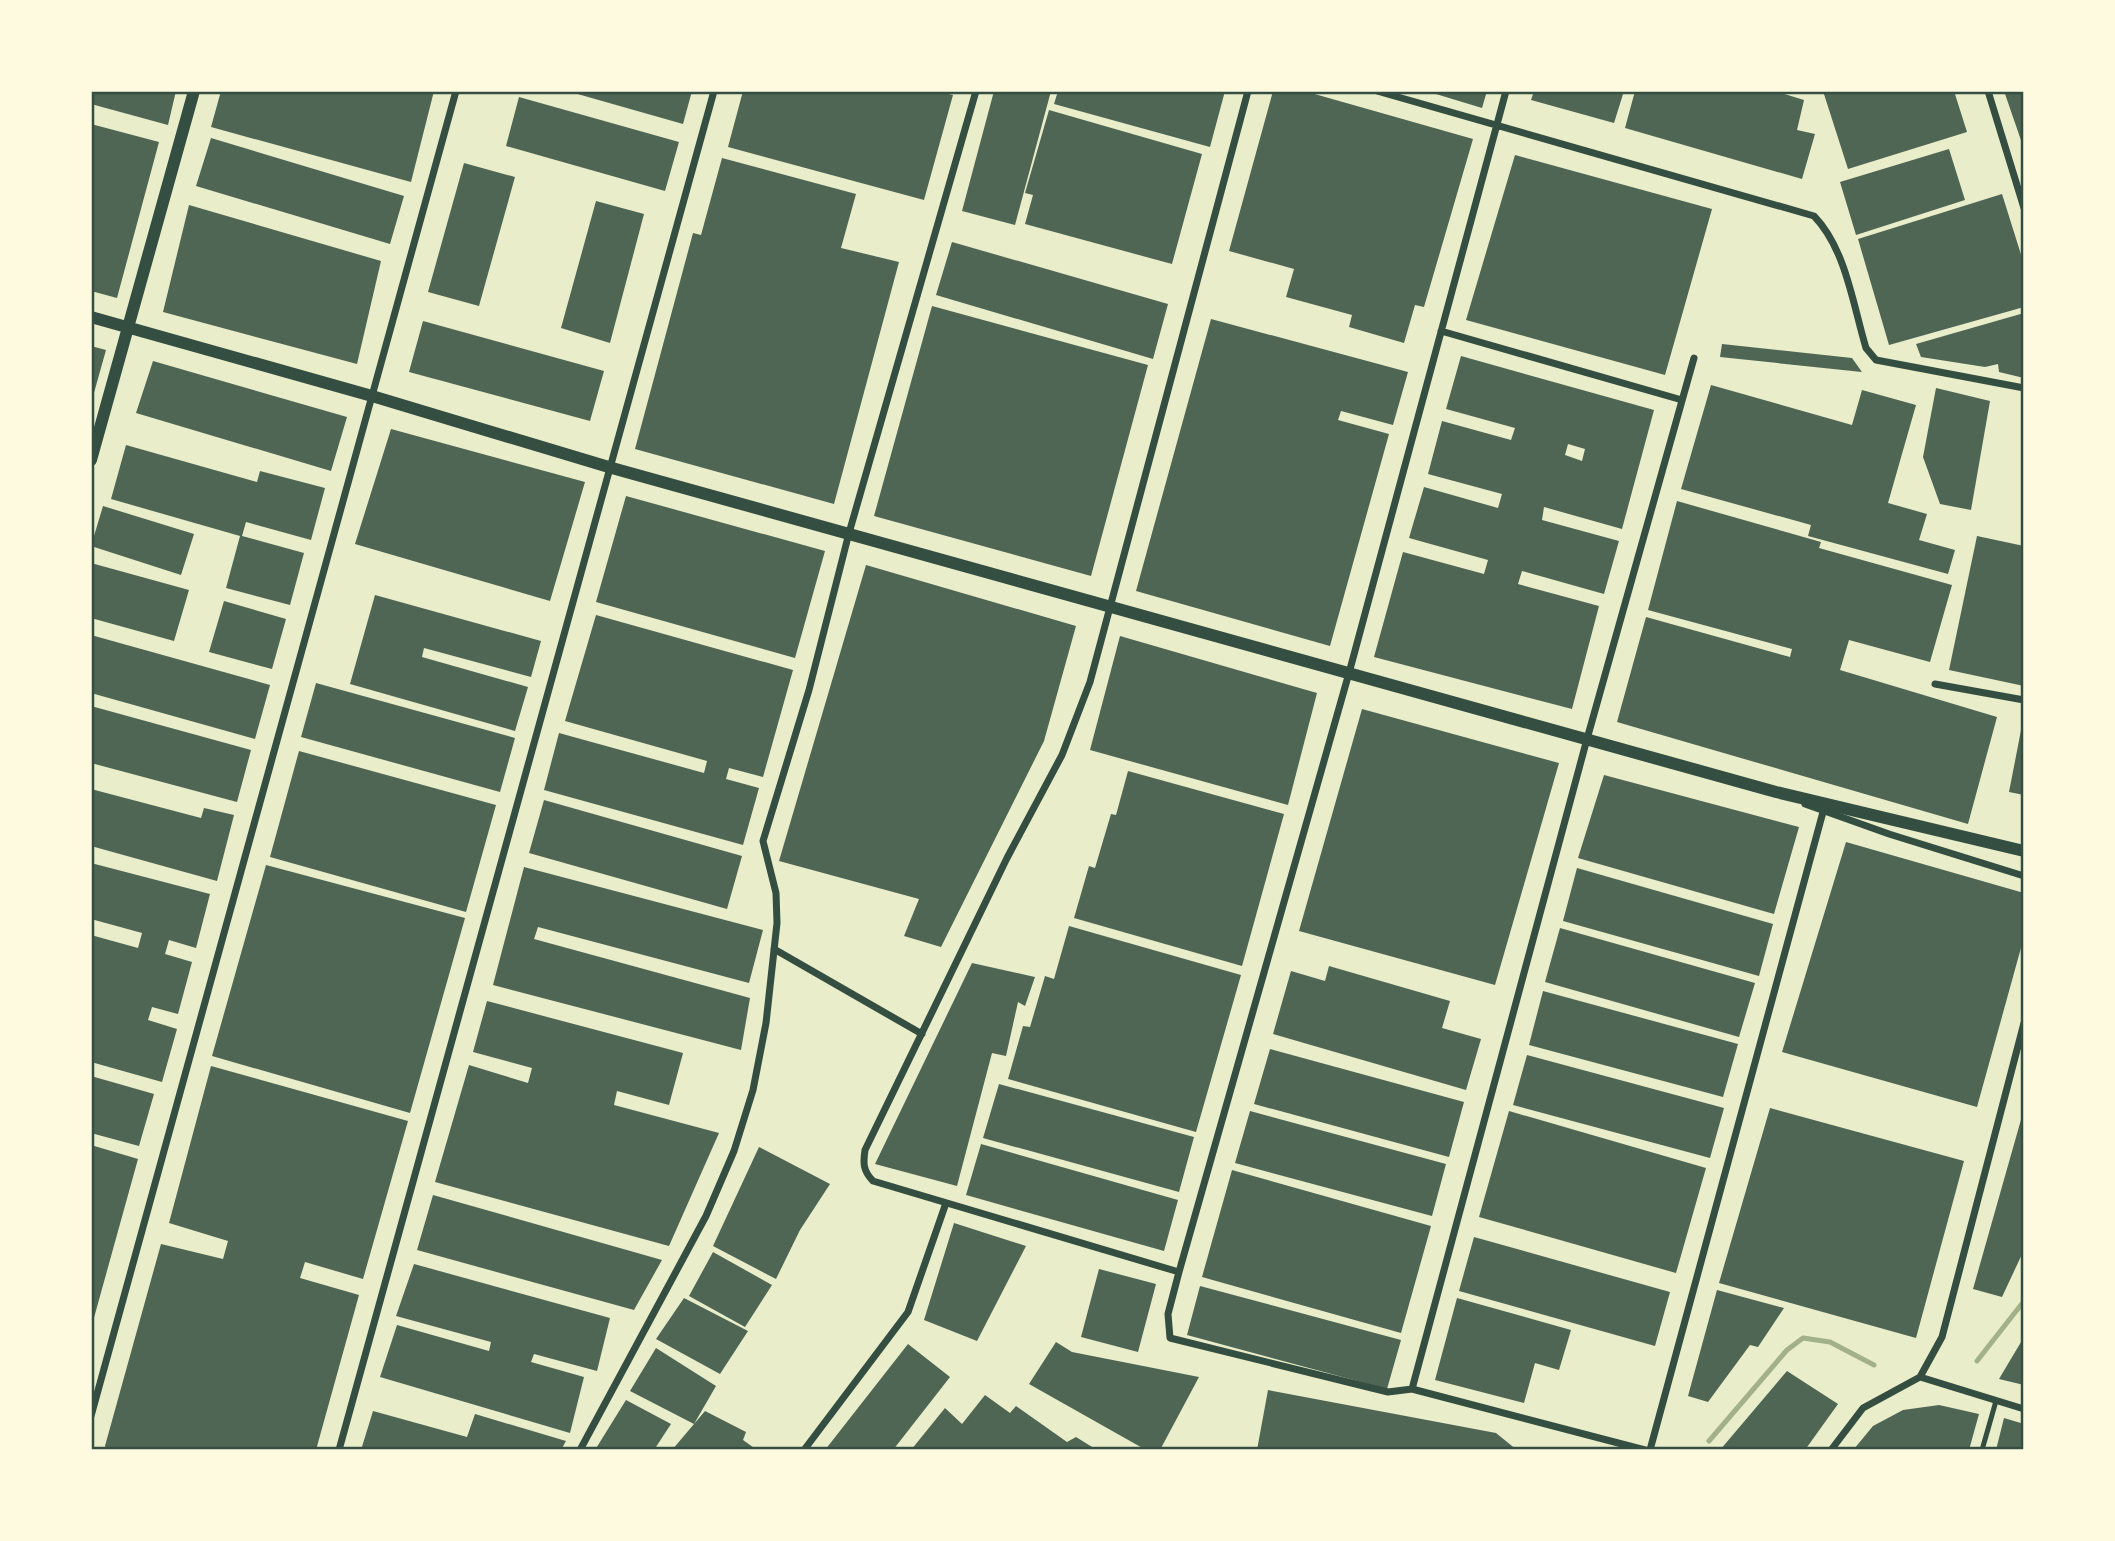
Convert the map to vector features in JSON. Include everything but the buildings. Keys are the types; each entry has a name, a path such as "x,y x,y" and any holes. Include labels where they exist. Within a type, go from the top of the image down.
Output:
{"street":[{"path":"91,460 194,91"},
{"path":"91,1416 456,91"},
{"path":"339,1450 456,1018 612,468 713,91"},
{"path":"580,1450 675,1278 734,1151 753,1090 764,1036 778,923 776,893 763,841 809,690 849,533 976,91"},
{"path":"1180,1272 873,1181 865,1173 863,1163 865,1150 1062,755 1090,682 1248,91"},
{"path":"1377,91 1814,216 1828,230 1837,249 1866,348 1876,360 2024,388"},
{"path":"1506,91 1349,673 1168,1314 1170,1338 1388,1392 1412,1390 1648,1450 1823,812"},
{"path":"1988,91 2024,208"},
{"path":"91,317 372,396 612,468 1776,792 2024,851"},
{"path":"1441,331 1682,400"},
{"path":"1412,1390 1587,739 1695,358"},
{"path":"1935,684 2024,700"},
{"path":"1776,792 1823,812 2024,876"},
{"path":"774,949 922,1034"},
{"path":"1831,1450 1863,1408 1920,1377 1942,1337 2024,1023"},
{"path":"804,1450 908,1312 946,1203"},
{"path":"1920,1377 2024,1409"}],"lane":[{"path":"1982,1450 1996,1401"}],"waterway":[{"path":"1977,1361 2024,1301"},
{"path":"1709,1441 1787,1350 1803,1338 1830,1342 1874,1365"}]}
